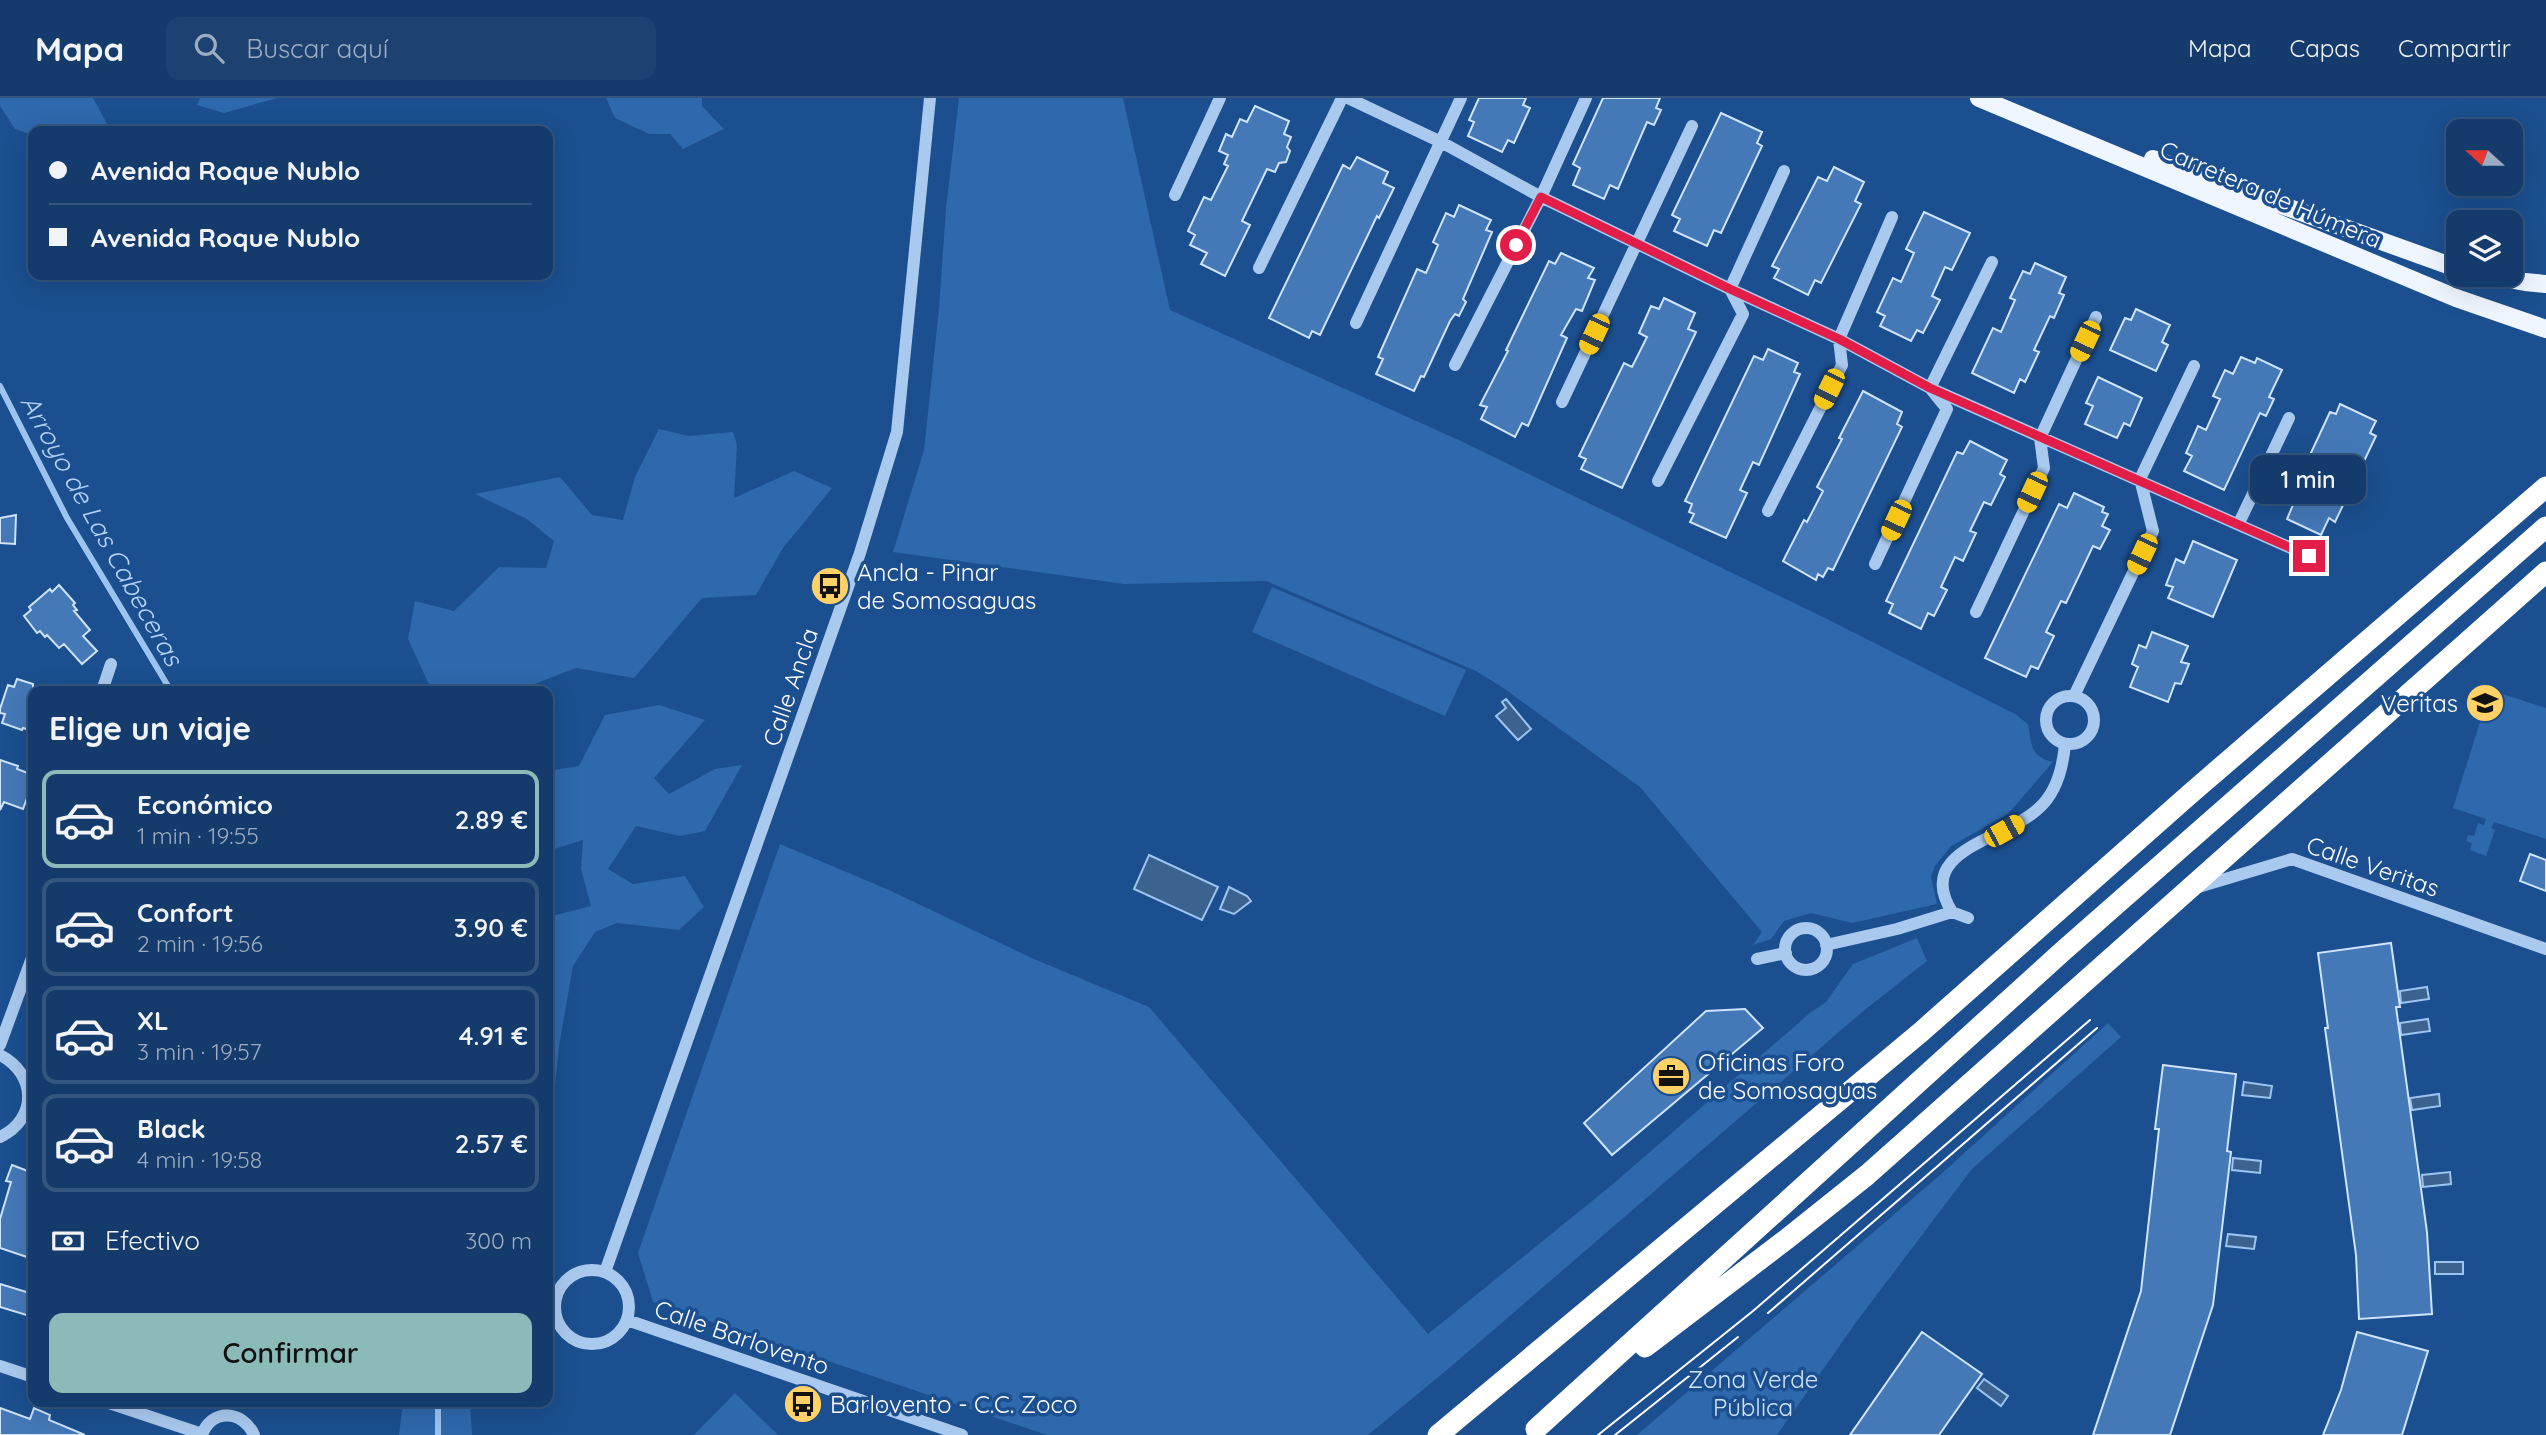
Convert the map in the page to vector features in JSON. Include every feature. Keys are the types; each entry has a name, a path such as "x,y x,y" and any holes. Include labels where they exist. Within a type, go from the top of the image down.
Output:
{"highway":[{"path":"2454,568 2546,471"},
{"path":"1438,1435 1921,1032 2190,794 2546,486"},
{"path":"1532,1432 2063,951 2546,527"},
{"path":"1532,1432 1777,1247 1867,1175 2546,572"}],"main road":[{"name":"Carretera de Húmera","path":"1979,98 2456,298 2546,329"},
{"path":"1985,98 2446,264"},
{"path":"2523,282 2546,284"}],"street":[{"name":"Calle Ancla","path":"606,1272 860,553 897,432 930,98"},
{"path":"1175,195 1220,98"},
{"path":"1259,268 1342,98"},
{"path":"1348,98 1441,142 1541,197 1839,339 1930,388 2309,556"},
{"path":"1356,323 1461,98"},
{"path":"1455,365 1541,197 1586,98"},
{"path":"1562,402 1692,126"},
{"path":"1730,289 1784,171"},
{"path":"1768,512 1842,365 1839,339 1892,217"},
{"path":"1930,388 1992,262"},
{"path":"1658,481 1743,314 1730,289"},
{"path":"1976,612 2044,468 2040,438 2096,317"},
{"path":"2074,696 2153,531 2140,479 2194,366"},
{"path":"1875,565 1947,409 1930,388"},
{"path":"2239,523 2289,418"},
{"path":"104,686 111,664"},
{"path":"2074,696 2083,698 2089,704 2094,720 2088,736 2074,744 2065,744 2052,735 2046,721 2047,713 2057,699 2074,696"},
{"path":"1968,918 1952,912 1946,903 1942,888 1946,868 1966,849 2023,821 2040,808 2059,775 2065,744"},
{"name":"Calle Veritas","path":"2185,891 2292,859 2546,949"},
{"path":"1826,945 1897,929 1952,912"},
{"path":"1803,929 1818,932 1826,945 1822,962 1810,970 1796,968 1786,953 1788,939 1796,931 1803,929"},
{"path":"1757,958 1786,953"},
{"path":"0,1045 28,969"},
{"path":"0,1055 20,1070 28,1091"},
{"path":"0,1137 28,1115"},
{"path":"553,1293 571,1276 594,1269 606,1272 624,1286 630,1309 621,1331 611,1339 599,1344 586,1344 574,1340 564,1332 558,1321 553,1299"},
{"name":"Calle Barlovento","path":"627,1320 962,1435"},
{"path":"0,1366 28,1375"},
{"path":"121,1407 202,1435 207,1424 215,1418 233,1415 249,1425 254,1435"}],"green space":[{"path":"0,98 93,98 108,126 28,126 28,133 15,129 0,106"},
{"path":"200,98 277,98 224,113 197,105"},
{"path":"606,98 702,98 702,106 724,129 683,149 670,134 649,134 615,118"},
{"path":"959,98 1123,98 1170,310 1463,442 1829,620 2015,714 2028,724 2036,753 2053,762 2008,814 1951,846 1935,866 1931,877 1937,904 1852,923 1811,913 1784,921 1771,939 1753,945 1762,932 1640,787 1476,671 1266,581 1124,584 893,552 924,450"},
{"path":"659,429 689,436 733,432 737,445 734,498 794,471 832,488 783,548 756,595 702,598 634,678 576,668 529,686 430,686 408,639 415,601 454,611 499,567 546,568 554,541 527,519 475,494 560,477 592,515 623,520 635,477"},
{"path":"1272,587 1466,670 1445,716 1252,632"},
{"path":"2490,690 2546,708 2546,839 2494,822 2491,828 2495,830 2486,856 2470,850 2472,843 2466,841 2468,835 2474,836 2478,823 2484,825 2486,819 2453,808"},
{"path":"659,705 705,720 654,778 669,794 715,769 742,765 705,831 680,836 636,826 608,869 633,884 685,876 704,907 679,930 617,923 595,932 573,966 559,1046 553,1104 553,916 591,906 581,869 583,840 553,849 553,770 579,766 605,715"},
{"path":"780,844 889,890 1034,959 1149,1007 1428,1334 1613,1184 1826,1002 1853,964 1917,938 1927,961 1862,1012 1368,1435 1047,1435 653,1302 638,1253"},
{"name":"Zona Verde Pública","path":"2108,1023 2121,1037 1972,1169 1857,1321 1777,1435 1637,1435 1940,1175"},
{"path":"735,1393 778,1435 694,1435"},
{"path":"402,1407 470,1407 472,1435 399,1435"}],"shaded area":[{"path":"1506,699 1531,729 1518,740 1496,716 1506,708 1502,702"},
{"path":"1149,855 1218,887 1202,920 1134,889"},
{"path":"1229,887 1251,901 1234,914 1220,909"},
{"path":"2427,987 2429,999 2401,1003 2400,991"},
{"path":"2428,1019 2430,1031 2401,1035 2400,1023"},
{"path":"2244,1082 2272,1086 2270,1098 2242,1095"},
{"path":"2439,1094 2440,1106 2412,1110 2410,1098"},
{"path":"2233,1158 2261,1161 2260,1173 2232,1170"},
{"path":"2450,1172 2451,1184 2423,1187 2422,1175"},
{"path":"2228,1234 2256,1237 2254,1249 2226,1246"},
{"path":"2435,1262 2463,1262 2463,1274 2435,1274"},
{"path":"1984,1379 2008,1396 2001,1406 1977,1388"}],"building":[{"path":"1479,98 1526,98 1523,105 1530,108 1514,143 1508,140 1502,152 1468,136 1474,122 1469,120"},
{"path":"1603,98 1660,98 1656,108 1661,110 1654,125 1647,122 1618,189 1610,185 1604,199 1573,185 1580,168 1573,164"},
{"path":"1255,106 1289,121 1284,134 1291,137 1287,147 1290,151 1286,162 1279,163 1275,172 1267,169 1242,221 1250,225 1225,276 1201,264 1207,253 1190,245 1195,235 1188,231 1204,197 1211,200 1228,166 1224,164 1228,155 1219,151 1226,134 1232,137 1240,119 1247,122"},
{"path":"1721,113 1762,132 1757,143 1762,146 1721,233 1714,230 1707,246 1674,231 1680,219 1672,215"},
{"path":"1357,157 1388,172 1383,183 1394,188 1379,218 1377,216 1320,335 1312,331 1309,338 1269,318 1343,165 1350,169"},
{"path":"1834,167 1864,182 1855,201 1861,204 1821,283 1815,280 1808,295 1774,278 1779,269 1772,266 1818,177 1827,181"},
{"path":"1459,205 1491,220 1486,230 1492,232 1463,299 1466,302 1459,316 1455,314 1450,321 1424,377 1421,376 1414,391 1376,374 1383,359 1378,357 1417,269 1426,273 1438,245 1433,242 1446,213 1454,217"},
{"path":"1924,212 1970,233 1952,270 1945,267 1932,296 1940,300 1923,333 1917,330 1911,341 1880,326 1885,316 1877,312 1893,278 1901,282 1914,253 1906,249"},
{"path":"1561,253 1594,268 1588,278 1595,280 1582,311 1576,309 1561,335 1567,338 1528,426 1522,423 1515,437 1481,419 1487,407 1480,405 1549,261 1555,264"},
{"path":"2035,263 2066,277 2059,293 2064,295 2054,318 2050,316 2034,350 2039,352 2025,382 2020,379 2014,393 1972,373 1993,328 2001,332 2015,300 2010,298 2023,271 2030,274"},
{"path":"1664,298 1695,313 1688,329 1696,332 1622,488 1581,469 1586,459 1579,456 1624,363 1632,367 1647,337 1639,333 1651,306 1659,309"},
{"path":"2136,309 2170,325 2162,342 2168,345 2156,371 2110,350 2125,318 2131,320"},
{"path":"1768,349 1798,363 1794,372 1800,374 1759,465 1753,462 1740,490 1747,493 1726,538 1690,522 1694,514 1689,512 1692,504 1685,501 1754,356 1763,360"},
{"path":"2241,357 2255,363 2257,358 2282,370 2269,397 2274,399 2266,416 2260,413 2224,490 2184,471 2192,456 2186,453 2198,426 2206,430 2220,399 2213,396 2225,370 2233,374"},
{"path":"2098,377 2142,398 2130,426 2124,423 2117,438 2085,424 2093,406 2086,403"},
{"path":"1863,391 1902,412 1897,424 1902,427 1833,570 1828,568 1823,577 1818,574 1816,580 1783,561 1804,520 1807,522 1823,491 1817,487"},
{"path":"2340,404 2376,421 2370,433 2376,436 2335,522 2329,518 2321,535 2287,519 2293,505 2288,502 2330,412 2336,414"},
{"path":"1970,441 2007,460 2000,474 2005,477 1991,505 1984,502 1970,531 1976,533 1963,561 1955,557 1941,587 1947,590 1934,616 1928,613 1921,629 1889,613 1893,604 1886,601 1957,452 1963,454"},
{"path":"2074,493 2104,507 2102,512 2108,514 2102,526 2110,530 2100,549 2093,546 2066,603 2061,601 2046,632 2054,636 2038,669 2031,666 2026,677 1985,658 2059,504 2067,508"},
{"path":"16,515 15,544 0,543 0,518"},
{"path":"2193,541 2237,560 2213,617 2168,598 2173,587 2166,585 2176,559 2184,563"},
{"path":"59,585 75,603 73,605 77,610 74,611 90,630 83,636 97,651 82,664 64,644 59,648 47,635 45,637 40,631 37,633 24,616 31,610 29,607"},
{"path":"2152,632 2188,646 2181,662 2189,664 2181,684 2175,683 2168,702 2130,687 2138,667 2132,664 2139,645 2146,648"},
{"path":"17,679 33,684 28,686 28,729 2,723 5,714 0,713 0,709 8,685 14,687"},
{"path":"0,760 18,766 17,769 28,773 28,796 23,809 4,802 0,810"},
{"path":"2530,854 2546,860 2546,891 2520,881"},
{"path":"2391,943 2400,1007 2396,1007 2427,1232 2432,1314 2359,1319 2356,1255 2325,1028 2328,1028 2318,953"},
{"name":"Oficinas Foro de Somosaguas","path":"1745,1009 1763,1028 1612,1155 1584,1123 1706,1011"},
{"path":"2163,1065 2236,1074 2227,1151 2231,1152 2213,1305 2170,1435 2093,1435 2141,1291 2159,1129 2155,1129"},
{"path":"12,1165 28,1171 28,1257 0,1248 0,1219 11,1182 6,1181"},
{"path":"0,1284 28,1292 28,1315 0,1307"},
{"path":"1922,1332 1982,1374 1939,1435 1850,1435"},
{"path":"2357,1332 2428,1351 2402,1435 2323,1435 2341,1390"},
{"path":"0,1408 30,1419 34,1408 50,1415 49,1420 85,1435 0,1435"}],"waterway":[{"name":"Arroyo de Las Cabeceras","path":"0,386 67,518 168,686"},
{"name":"Arroyo de Las Cabeceras","path":"438,1407 438,1435"}],"tram line":[{"path":"1598,1435 1753,1311 2090,1020"},
{"path":"1768,1313 2097,1028"},
{"path":"1615,1435 1738,1337"}],"place":[{"name":"Ancla - Pinar de Somosaguas","path":"830,586"},
{"name":"Veritas","path":"2485,703"},
{"name":"Oficinas Foro de Somosaguas","path":"1671,1076"},
{"name":"Barlovento - C.C. Zoco","path":"803,1404"}],"route":[{"path":"1516,245 1541,197 1839,339 1930,388 2309,556"}]}
